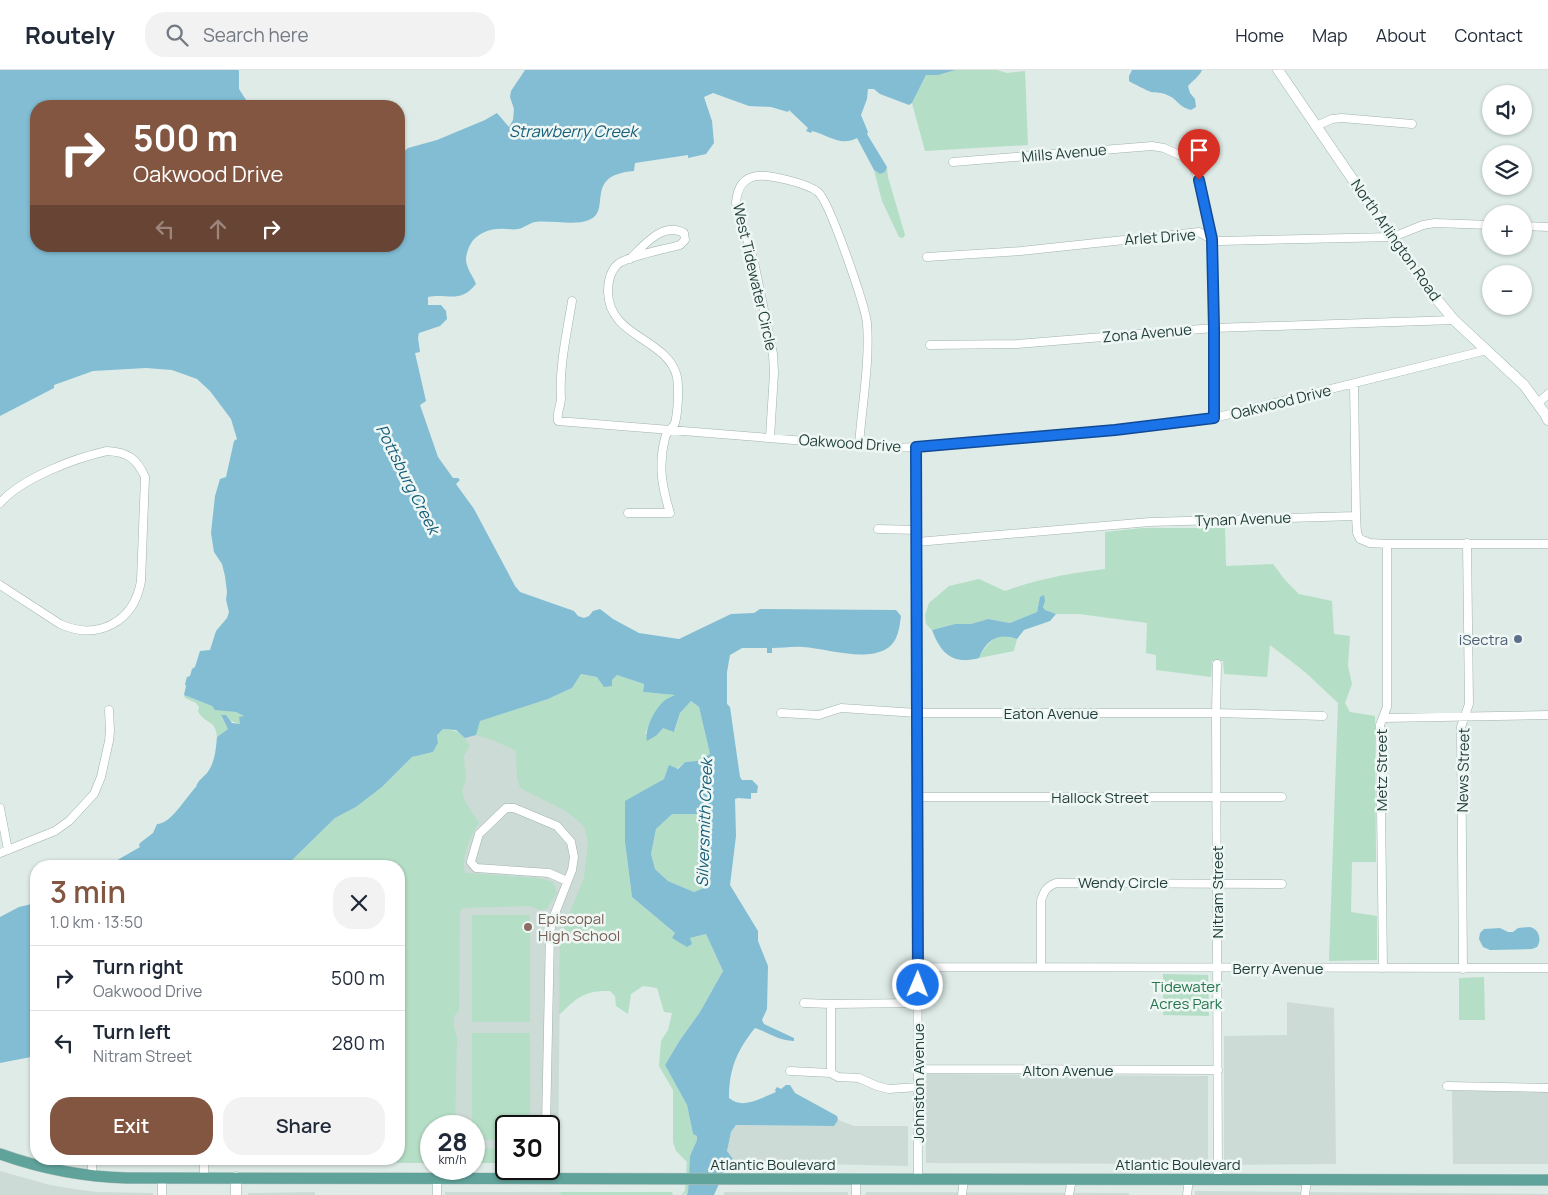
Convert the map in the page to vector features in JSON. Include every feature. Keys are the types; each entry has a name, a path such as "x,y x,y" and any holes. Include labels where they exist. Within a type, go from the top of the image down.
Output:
{"main road":[{"name":"North Arlington Road","path":"1278,70 1424,284 1454,320 1524,385 1548,420"},
{"name":"Atlantic Boulevard","path":"0,1154 30,1164"},
{"name":"Atlantic Boulevard","path":"33,1165 92,1176 162,1178 420,1178"},
{"name":"Atlantic Boulevard","path":"560,1174 730,1179 1548,1180"},
{"path":"236,1177 236,1195"}],"street":[{"path":"1316,126 1332,119 1342,118 1412,124"},
{"name":"Mills Avenue","path":"953,162 1152,146 1164,148 1184,157 1193,166 1199,180 1212,239"},
{"name":"West Tidewater Circle","path":"770,438 774,373 773,354 754,262 736,203 737,193 741,185 746,180 762,175 779,178 818,192 823,198 849,263 867,322 867,347 859,444"},
{"path":"1393,237 1423,225 1435,223 1482,225"},
{"path":"1532,226 1548,227"},
{"path":"628,513 670,513 661,476 665,436 675,424 678,393 677,377 671,363 660,352 626,327 616,316 610,306 609,282 612,272 619,263 680,245 685,240 684,233 678,230 670,230 652,236 630,259"},
{"name":"Arlet Drive","path":"927,257 1021,251 1199,232 1220,241 1393,237"},
{"path":"1212,239 1214,418"},
{"name":"Oakwood Drive","path":"572,301 559,392 561,398 558,422 893,448 1115,430 1214,418 1487,350"},
{"name":"Zona Avenue","path":"930,345 1017,344 1214,328 1454,320"},
{"path":"1354,384 1356,516 1357,533 1360,539 1370,544 1548,544"},
{"path":"1538,403 1548,394"},
{"name":"Johnston Avenue","path":"916,447 918,1179"},
{"path":"0,503 18,486 45,472 98,453 117,451 132,458 145,478 139,592 125,615 116,622 94,630 80,631 70,628 60,624 0,585"},
{"name":"Tynan Avenue","path":"917,542 1150,522 1356,516"},
{"path":"878,529 917,530"},
{"name":"News Street","path":"1463,969 1462,727 1470,704 1467,543"},
{"name":"Metz Street","path":"1383,968 1380,725 1387,707 1387,544"},
{"name":"Nitram Street","path":"1217,664 1218,1180"},
{"name":"Eaton Avenue","path":"781,713 819,715 842,708 917,713 1216,713 1323,716"},
{"path":"0,808 4,851 55,831 69,821 94,794 101,777 109,741 109,710"},
{"path":"1383,718 1548,715"},
{"name":"Hallock Street","path":"917,797 1282,797"},
{"path":"546,1115 550,934 552,921 567,881 574,857 571,842 557,826 514,808 506,808 485,826 479,834 471,862 476,868 549,873 567,881"},
{"name":"Wendy Circle","path":"1041,967 1041,901 1043,892 1048,886 1056,883 1282,884"},
{"name":"Berry Avenue","path":"918,967 1548,968"},
{"path":"804,1004 917,1004"},
{"path":"831,1004 831,1074"},
{"name":"Alton Avenue","path":"918,1069 1218,1070"},
{"path":"790,1071 859,1078 889,1089 918,1087"},
{"path":"1447,1086 1548,1088"},
{"path":"92,1165 92,1176"},
{"path":"204,1165 204,1178"},
{"path":"162,1178 162,1195"},
{"path":"856,1179 856,1195"},
{"path":"962,1195 964,1179"},
{"path":"1069,1195 1072,1179"},
{"path":"1305,1195 1307,1179"},
{"path":"437,1180 437,1195"},
{"path":"1187,1195 1189,1180"}],"shaded area":[{"name":"Episcopal High School","path":"479,721 617,784 560,976 559,1115 495,1115 495,1163 485,1163 485,1115 420,1115 420,1163 405,1163 405,860 294,860"},
{"path":"1287,1002 1334,1008 1336,1164 1224,1165 1224,1036 1287,1035"},
{"path":"925,1074 1208,1076 1208,1164 926,1163"},
{"path":"1452,1091 1548,1091 1548,1164 1453,1164"},
{"path":"838,1120 854,1126 908,1126 908,1166 730,1162 733,1159 727,1151 731,1132 736,1125 833,1126"},
{"path":"0,1171 50,1185 74,1189 97,1192 153,1193 153,1195 0,1195"},
{"path":"1195,1191 1548,1194 1548,1195 1195,1195"},
{"path":"315,1192 315,1195 248,1195 248,1193"},
{"path":"445,1192 560,1192 561,1195 445,1195"},
{"path":"724,1192 848,1192 848,1195 724,1195"},
{"path":"866,1192 1129,1193 1129,1195 865,1195"}],"green space":[{"path":"921,70 997,70 1007,73 1025,71 1028,145 925,151 912,103 926,75"},
{"path":"887,167 888,177 905,235 903,238 899,237 882,201 874,170 880,174 885,172"},
{"path":"1142,528 1225,528 1226,566 1273,564 1299,594 1332,601 1334,634 1350,636 1348,666 1352,684 1345,703 1350,712 1375,716 1376,862 1352,862 1351,912 1377,916 1377,960 1329,961 1338,703 1305,672 1270,645 1267,677 1224,674 1223,661 1212,661 1211,677 1156,670 1156,655 1146,653 1147,623 1079,614 1056,614 1045,611 1040,598 1037,612 1010,623 988,619 971,624 955,624 932,630 926,624 925,615 929,603 949,586 979,579 1005,591 1055,577 1105,569 1105,532"},
{"path":"1002,635 1017,639 1014,651 979,658 988,644"},
{"path":"581,674 612,680 617,675 644,684 643,692 676,695 665,702 657,711 645,734 657,735 663,727 675,731 680,713 691,701 699,707 710,754 697,761 685,762 664,779 625,802 625,842 632,897 676,934 672,938 690,938 706,934 723,971 700,1012 665,1065 687,1105 693,1134 697,1136 690,1156 688,1193 681,1195 685,1191 687,1162 676,1151 673,1142 673,1090 659,1066 661,1041 668,1030 672,1013 664,1012 657,988 643,986 631,994 628,1014 616,1006 615,996 610,991 601,991 582,996 559,1015 560,935 584,878 588,843 584,826 566,811 520,788 517,777 516,751 493,740 476,735 479,721 548,699 572,688"},
{"path":"184,695 215,709 236,712 244,716 240,724 221,716 228,729 217,737 212,724 200,715 199,707 196,703 185,698"},
{"path":"443,729 459,733 470,745 464,756 466,780 462,791 466,803 479,823 467,847 464,860 465,873 538,878 553,882 557,893 547,909 539,910 529,906 463,908 460,912 459,1011 454,1016 457,1038 455,1115 420,1115 420,1163 405,1163 405,860 292,860 335,818 356,807 382,787 412,757 433,752 438,743 437,734"},
{"path":"672,813 701,814 706,817 708,825 701,869 704,889 694,892 668,881 655,869 651,854 656,829"},
{"path":"472,915 530,915 530,1022 472,1022"},
{"name":"Tidewater Acres Park","path":"1163,974 1208,975 1209,1016 1163,1015"},
{"path":"1484,977 1485,1020 1459,1020 1459,978"},
{"path":"472,1033 530,1033 530,1115 495,1115 495,1140 485,1140 485,1115 472,1115"},
{"path":"485,1148 495,1149 495,1163 485,1163"},
{"path":"560,1192 672,1192 673,1195 561,1195"}],"water":[{"path":"0,70 238,70 239,89 246,100 30,100 30,252 405,252 405,151 408,148 437,140 497,113 509,127 513,120 514,109 510,97 511,91 525,70 955,70 938,75 926,75 912,103 909,105 880,94 874,89 868,89 867,99 861,115 868,132 867,134 887,167 885,172 880,174 874,170 857,138 840,141 812,131 811,133 806,131 808,128 789,110 788,112 771,107 749,106 713,93 704,97 712,121 714,143 706,154 688,158 688,155 635,163 634,171 618,174 608,179 603,186 599,209 596,215 589,220 577,223 535,222 522,228 490,230 477,237 470,245 466,259 468,269 476,284 465,294 459,296 428,297 428,305 441,305 446,311 447,319 440,326 419,333 420,352 415,353 426,401 420,405 438,457 453,478 460,480 456,484 474,509 520,592 574,611 578,616 584,618 593,611 600,609 613,619 639,633 679,639 731,614 754,613 760,609 896,610 901,616 896,638 889,647 879,652 853,654 795,647 772,648 772,653 767,653 767,648 742,648 730,655 727,672 727,704 730,707 740,777 742,780 752,780 758,786 757,793 751,793 751,799 735,799 736,836 730,885 758,931 758,941 768,966 767,1009 762,1020 764,1024 794,1038 794,1041 783,1039 755,1028 743,1044 735,1060 729,1088 729,1098 740,1103 752,1102 776,1092 777,1087 781,1089 786,1085 790,1085 795,1093 837,1116 838,1120 834,1126 736,1125 731,1132 727,1151 733,1159 728,1164 714,1195 686,1195 688,1193 690,1156 697,1136 693,1134 687,1105 665,1065 700,1012 723,971 706,934 690,938 692,944 687,947 672,938 675,933 632,897 625,842 625,801 664,779 669,765 678,769 685,762 697,761 710,754 699,707 691,701 680,713 674,732 663,728 657,735 647,741 647,731 657,709 664,701 675,695 643,692 644,684 617,675 612,680 612,686 604,687 597,677 581,674 572,688 548,699 480,721 476,735 465,738 456,730 443,729 437,735 438,743 433,752 412,757 382,787 356,807 335,818 292,860 117,860 140,847 140,843 153,833 157,824 168,820 207,772 214,759 217,737 228,729 221,715 226,715 232,723 240,724 239,717 244,716 236,712 215,710 212,706 184,695 187,677 190,676 192,669 195,667 200,651 210,650 216,631 227,618 229,612 226,600 225,576 222,564 214,552 211,533 215,496 220,479 226,477 234,441 237,439 231,419 210,391 197,379 172,370 146,368 93,371 54,385 54,388 0,416","holes":["672,814 701,814 706,817 708,825 701,869 704,888 694,892 668,881 655,869 651,854 656,829"]},
{"path":"1132,70 1202,70 1198,77 1188,86 1190,93 1195,99 1196,107 1191,110 1187,109 1170,96 1151,92 1129,81"},
{"path":"1044,595 1043,607 1045,610 1056,614 1050,621 1024,630 1017,639 1004,636 993,639 985,646 979,658 962,660 949,656 939,645 932,630 955,624 971,624 988,619 1010,623 1037,612 1040,597"},
{"path":"30,904 30,1057 0,1063 0,917 19,907"},
{"path":"1530,927 1536,930 1539,938 1539,944 1532,949 1490,950 1483,947 1479,939 1480,933 1484,929 1500,928 1513,932 1518,928"}],"place":[{"name":"iSectra","path":"1518,639"},
{"name":"Episcopal High School","path":"528,927"}],"route":[{"path":"918,985 916,447 1115,430 1214,418 1212,239 1199,180"}],"water label":[{"name":"Strawberry Creek","path":"573,131"},
{"name":"Pottsburg Creek","path":"408,479"},
{"name":"Silversmith Creek","path":"704,823"}]}
